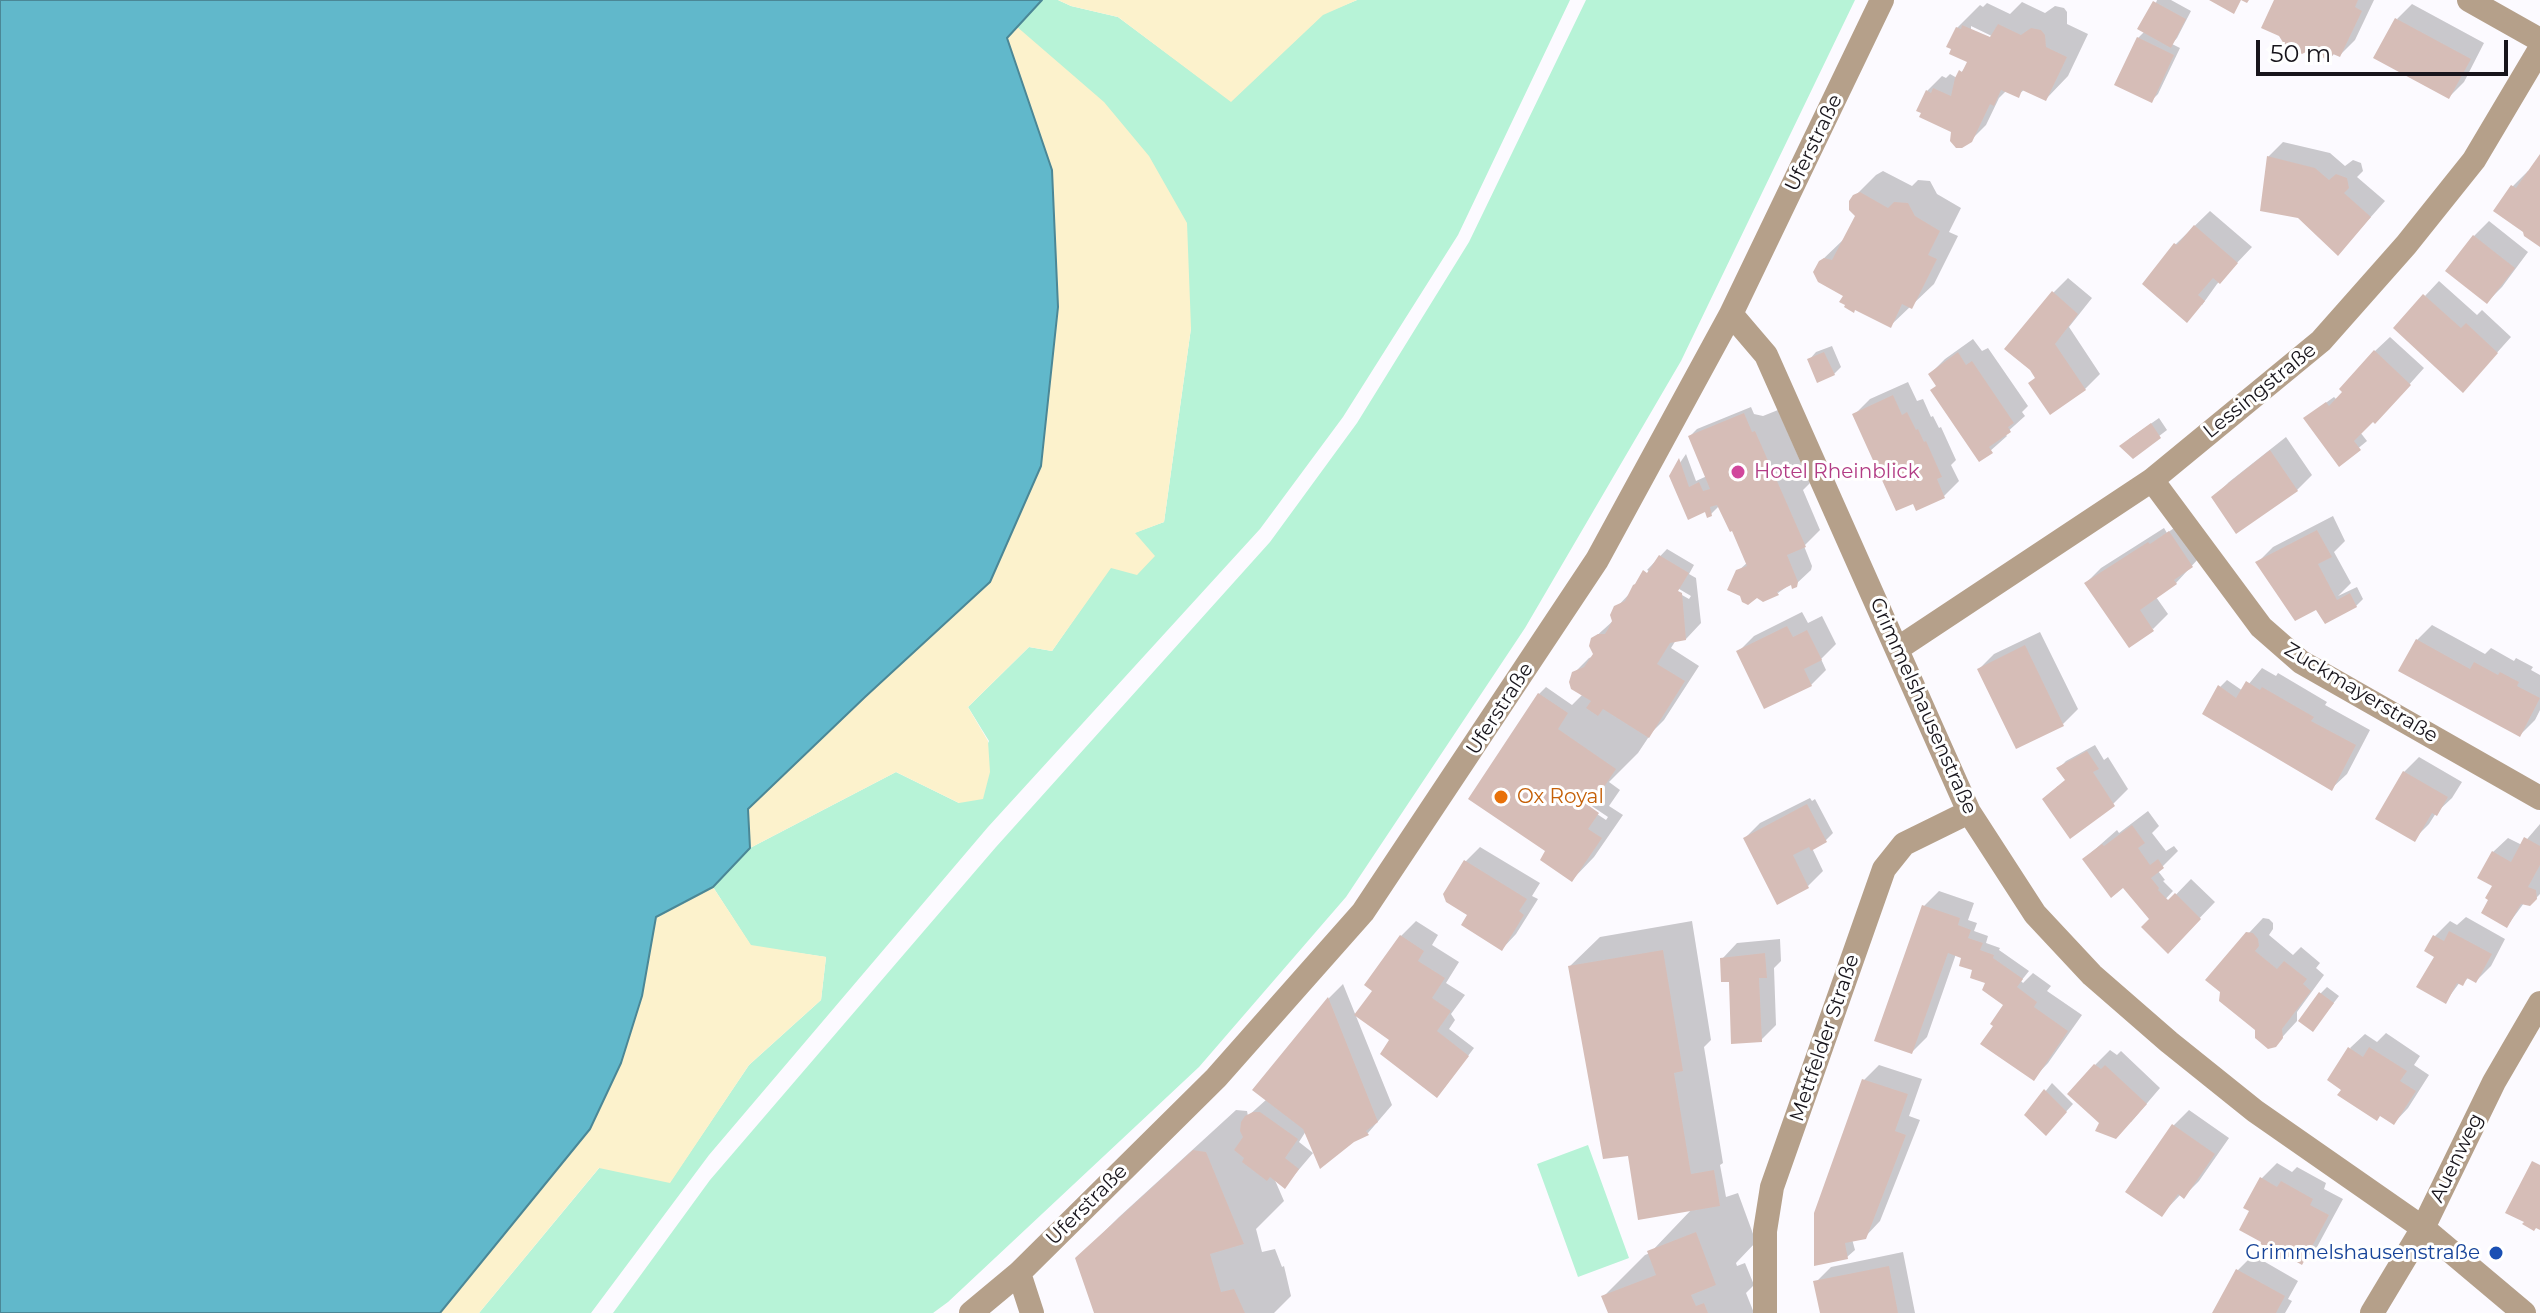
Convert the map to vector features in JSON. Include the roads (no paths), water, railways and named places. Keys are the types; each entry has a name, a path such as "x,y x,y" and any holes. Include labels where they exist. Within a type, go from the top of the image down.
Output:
{"street":[{"name":"Uferstraße","path":"971,1313 1019,1273 1216,1078 1363,912 1597,560 1731,314 1882,0"},
{"path":"2469,0 2540,40"},
{"name":"Lessingstraße","path":"1897,649 2152,480 2321,341 2406,245 2474,160 2540,49"},
{"name":"Grimmelshausenstraße","path":"1731,314 1766,355 1969,812 2035,914 2092,975 2255,1111 2423,1228 2524,1313"},
{"name":"Zuckmayerstraße","path":"2152,480 2261,627 2279,644 2301,662 2540,798"},
{"name":"Mettfelder Straße","path":"1765,1313 1765,1231 1772,1187 1884,869 1904,844 1969,812"},
{"name":"Auenweg","path":"2372,1313 2423,1228 2494,1082 2540,1003"},
{"path":"1019,1273 1032,1313"}],"water":[{"path":"0,0 1042,0 1007,38 1052,170 1058,307 1041,466 990,582 748,809 750,848 713,887 656,917 642,996 621,1063 590,1129 440,1313 0,1313"}],"place":[{"name":"Hotel Rheinblick","path":"1738,472"},
{"name":"Ox Royal","path":"1501,797"},
{"name":"Grimmelshausenstraße","path":"2496,1253"}]}
